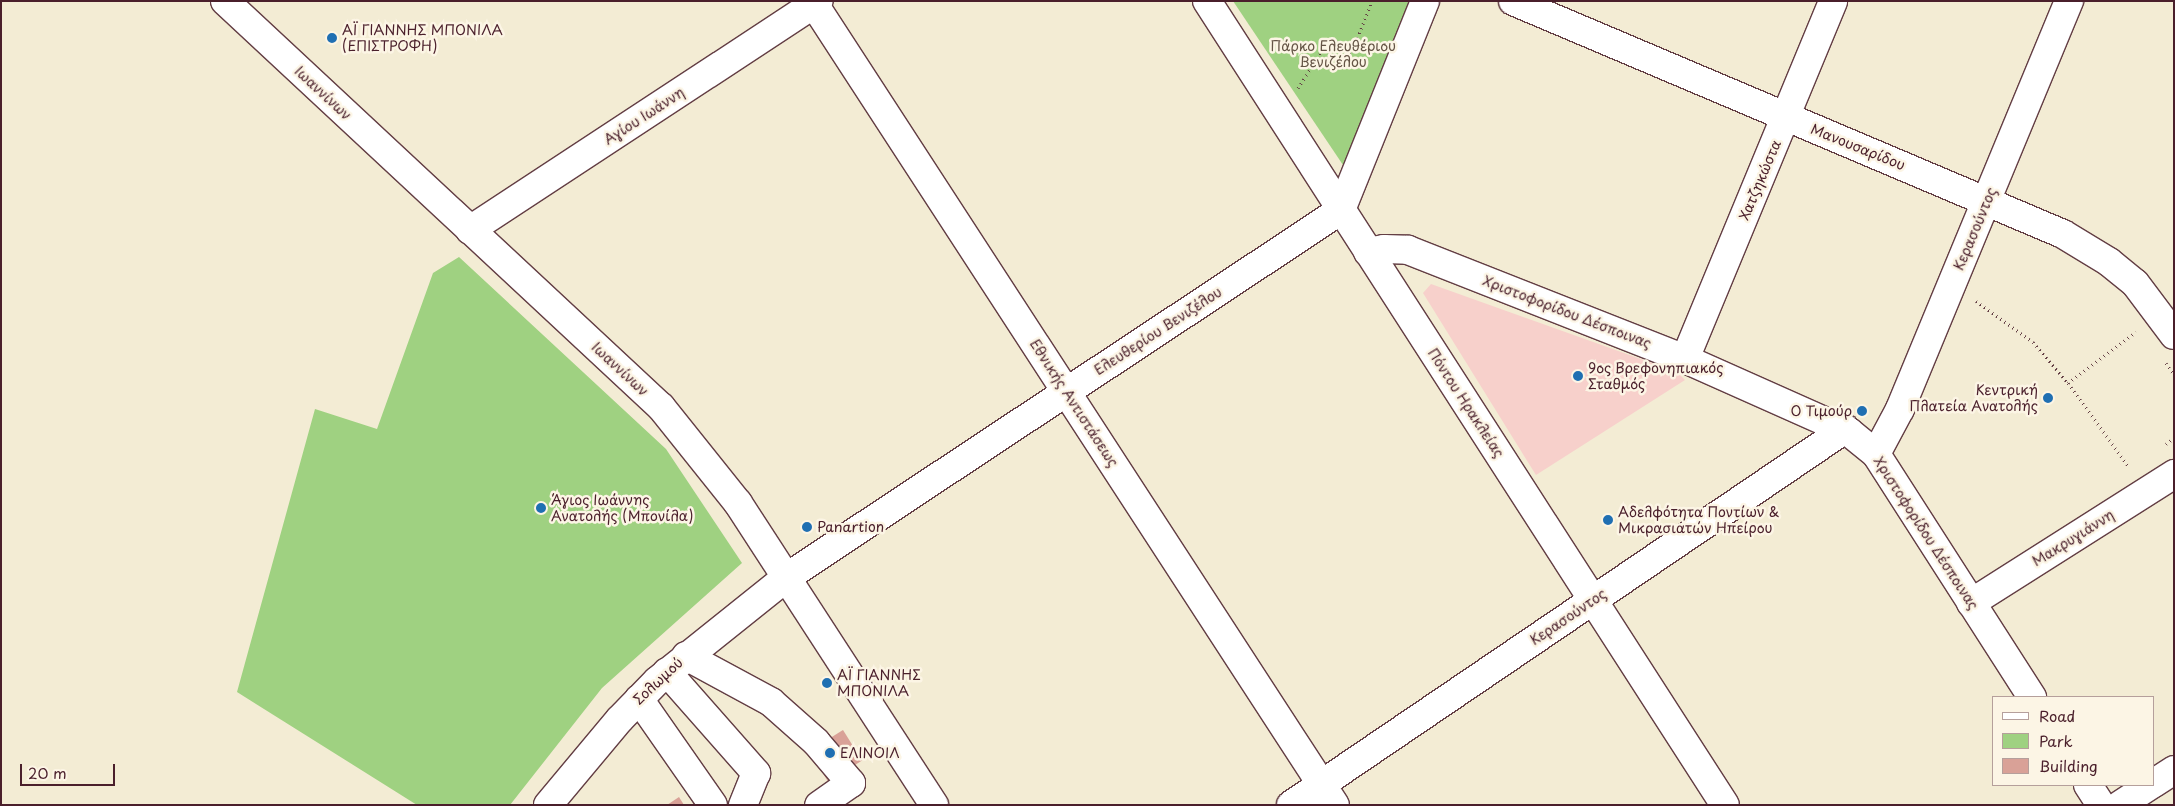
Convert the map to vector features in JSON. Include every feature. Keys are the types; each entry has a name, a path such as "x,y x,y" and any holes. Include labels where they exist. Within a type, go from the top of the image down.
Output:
{"street":[{"name":"Πόντου Ηρακλείας","path":"1207,1 1724,805"},
{"path":"1341,210 1425,1"},
{"name":"Μανουσαρίδου","path":"1513,1 2063,234 2109,262 2135,283 2174,335"},
{"name":"Χατζηκώστα","path":"1684,359 1786,118 1833,1"},
{"name":"Κερασούντος","path":"1876,454 1894,423 2069,1"},
{"name":"Ιωαννίνων","path":"226,2 661,407 738,503 934,805"},
{"name":"Αγίου Ιωάννη","path":"470,230 815,2"},
{"name":"Εθνικής Αντιστάσεως","path":"815,2 1328,794"},
{"name":"Ελευθερίου Βενιζέλου","path":"787,577 1341,210"},
{"name":"Χριστοφορίδου Δέσποινας","path":"1368,252 1384,249 1408,250 1684,359 1845,429 1876,454 2031,696"},
{"name":"Κερασούντος","path":"1291,805 1328,794 1592,600 1845,429"},
{"name":"Μακρυγιάννη","path":"1971,603 2174,474"},
{"name":"Σολωμού","path":"548,805 639,698 676,664 787,577"},
{"path":"676,664 756,773 743,805"},
{"path":"676,664 771,702 816,742 851,783 820,805"},
{"path":"639,698 713,805"},
{"path":"2155,782 2174,770"},
{"path":"2089,786 2101,805"},
{"path":"2120,805 2149,786"}],"path":[{"path":"1281,116 1327,43 1352,52 1372,1"},
{"path":"1970,297 2033,342 2068,383 2129,468"},
{"path":"2068,383 2143,327"},
{"path":"2159,448 2174,438"},
{"path":"2121,473 2137,463"}],"shaded area":[{"name":"9ος Βρεφονηπιακός Σταθμός","path":"1431,284 1677,372 1685,380 1536,475 1423,293"}],"green space":[{"name":"Πάρκο Ελευθέριου Βενιζέλου","path":"1233,1 1414,1 1343,165"},
{"path":"459,257 666,449 742,563 602,688 510,805 417,805 237,692 315,409 377,429 433,273"}],"building":[{"path":"843,730 862,761 828,782 809,751"},
{"path":"679,797 684,805 667,805"}],"place":[{"name":"ΑΪ ΓΙΑΝΝΗΣ ΜΠΟΝΙΛΑ (ΕΠΙΣΤΡΟΦΗ)","path":"332,38"},
{"name":"9ος Βρεφονηπιακός Σταθμός","path":"1578,376"},
{"name":"Κεντρική Πλατεία Ανατολής","path":"2048,398"},
{"name":"Ο Τιμούρ","path":"1862,411"},
{"name":"Άγιος Ιωάννης Ανατολής (Μπονίλα)","path":"541,508"},
{"name":"Αδελφότητα Ποντίων & Μικρασιατών Ηπείρου","path":"1608,520"},
{"name":"Panartion","path":"807,527"},
{"name":"ΑΪ ΓΙΑΝΝΗΣ ΜΠΟΝΙΛΑ","path":"827,683"},
{"name":"ΕΛΙΝΟΙΛ","path":"830,753"}]}
